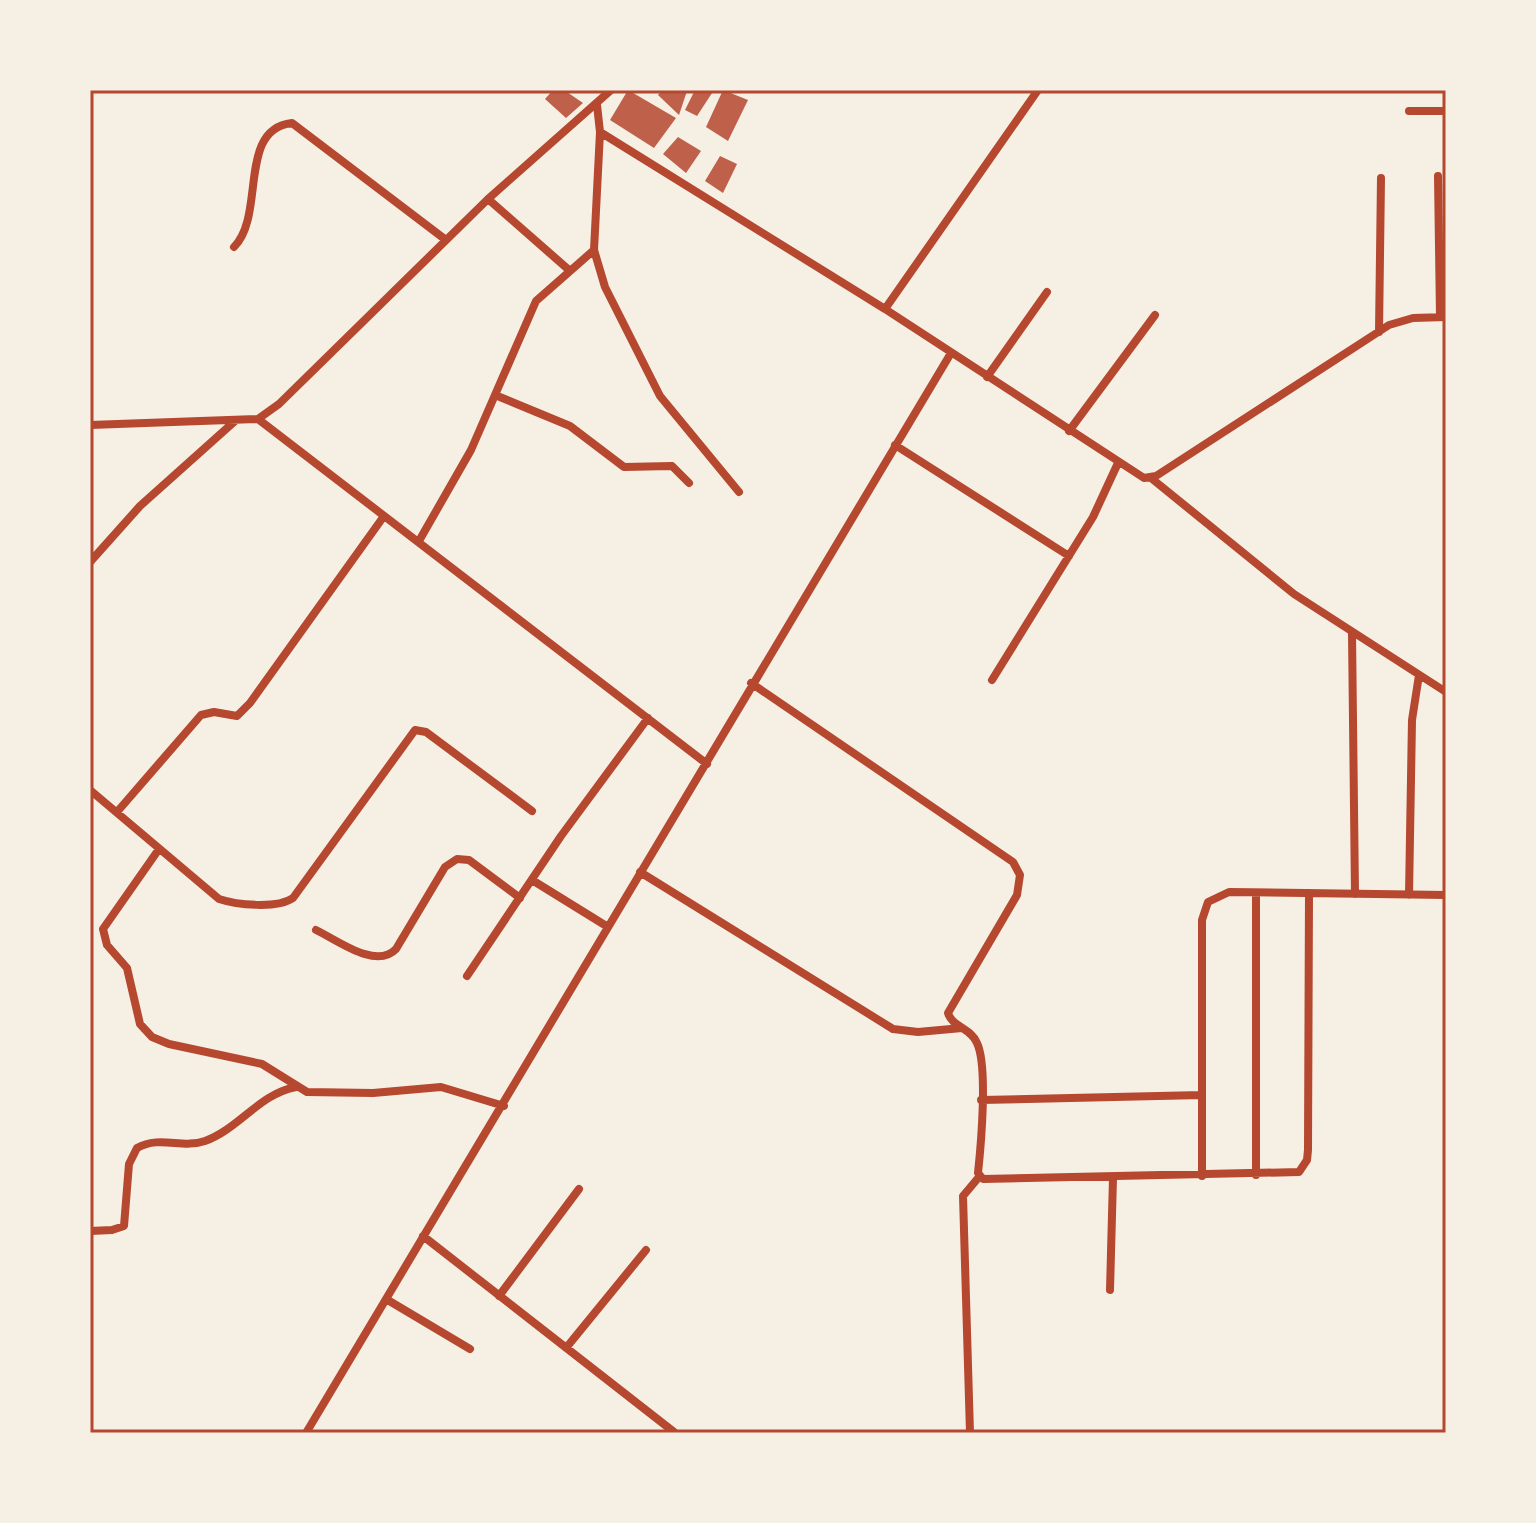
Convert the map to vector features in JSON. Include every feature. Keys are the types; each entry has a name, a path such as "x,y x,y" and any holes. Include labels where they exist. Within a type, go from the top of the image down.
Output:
{"street":[{"path":"90,425 258,419 279,404 488,199 611,90"},
{"path":"885,309 1038,90"},
{"path":"597,105 600,132 594,250 605,287 660,396 739,492"},
{"path":"1409,111 1446,111"},
{"path":"234,247 250,223 260,145 276,127 292,123 446,240"},
{"path":"600,132 885,309 1134,474 1151,478 1294,594 1446,692"},
{"path":"1151,478 1379,332 1401,320 1443,317 1438,176"},
{"path":"1379,332 1381,178"},
{"path":"488,199 569,270"},
{"path":"419,541 463,467 536,301 594,250"},
{"path":"987,377 1047,292"},
{"path":"1069,431 1155,315"},
{"path":"306,1433 707,764 751,683 951,353"},
{"path":"495,395 570,426 624,467 672,466 689,483"},
{"path":"258,419 707,764"},
{"path":"90,562 140,506 235,421"},
{"path":"895,445 1069,556"},
{"path":"992,680 1099,506 1118,463"},
{"path":"117,812 201,715 214,712 237,716 250,703 384,516"},
{"path":"1352,633 1355,894"},
{"path":"1409,895 1412,720 1419,675"},
{"path":"751,683 1017,868 1021,885 1017,895 949,1006 949,1018 964,1028 979,1047 979,1177 963,1196 970,1433"},
{"path":"467,976 648,718"},
{"path":"90,790 219,899 288,902 412,732 418,729 532,811"},
{"path":"159,849 103,929 107,945 127,968 140,1024 152,1037 169,1044 262,1064 296,1087"},
{"path":"316,930 374,957 385,957 396,949 445,867 457,859 469,860 520,898"},
{"path":"640,872 893,1029 918,1032 964,1028"},
{"path":"532,880 608,927"},
{"path":"1202,1176 1203,911 1216,896 1256,893 1446,895"},
{"path":"1256,893 1256,1175"},
{"path":"979,1177 988,1180 1299,1172 1307,1160 1309,893"},
{"path":"90,1231 124,1226 129,1164 137,1148 155,1141 202,1142 241,1120 274,1092 296,1087 329,1093 441,1087 504,1106"},
{"path":"981,1100 1202,1095"},
{"path":"1110,1290 1113,1178"},
{"path":"499,1296 579,1189"},
{"path":"423,1236 674,1432"},
{"path":"566,1348 646,1250"},
{"path":"386,1299 470,1349"}],"building":[{"path":"553,90 564,90 583,103 566,118 545,99"},
{"path":"628,90 676,118 654,148 610,120"},
{"path":"662,90 687,91 679,115 658,95"},
{"path":"695,90 714,90 697,116 685,110"},
{"path":"723,90 748,100 728,141 706,127"},
{"path":"678,137 701,151 686,173 663,154"},
{"path":"720,156 737,164 723,193 705,181"}]}
